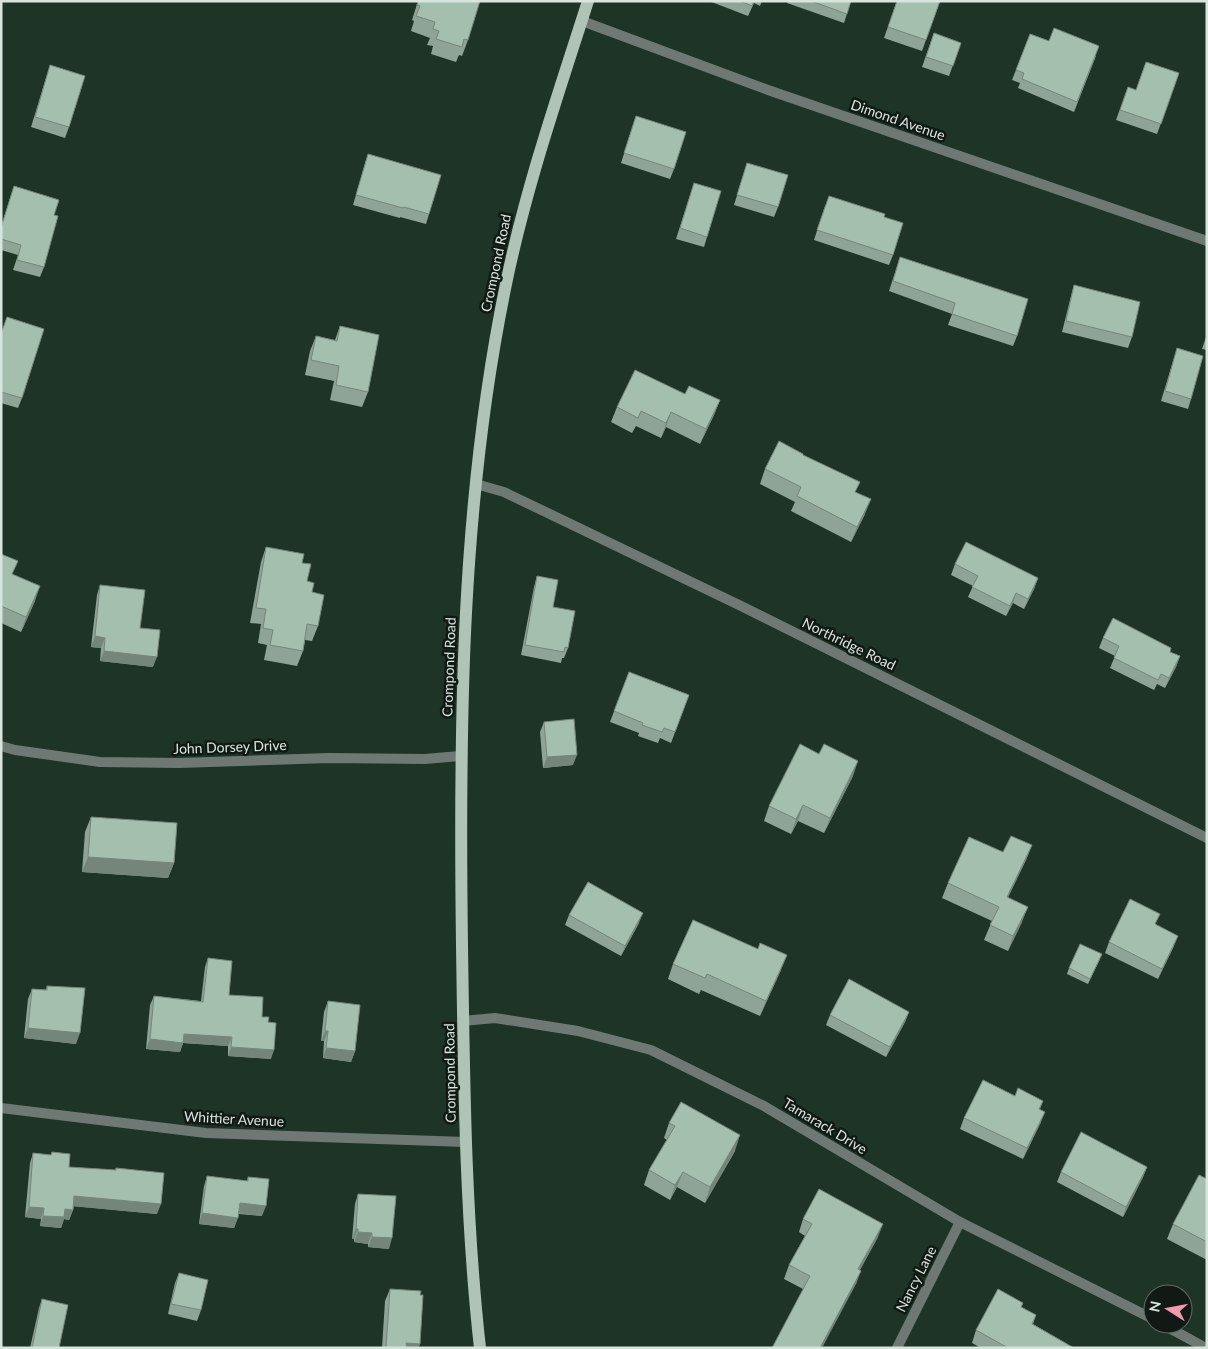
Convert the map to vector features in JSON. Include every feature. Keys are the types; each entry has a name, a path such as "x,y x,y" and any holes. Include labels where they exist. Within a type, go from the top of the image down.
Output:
{"main road":[{"name":"Crompond Road","path":"480,1348 469,1228 466,1142 460,756 463,660 476,484 494,348 518,232 540,150 588,1"}],"street":[{"name":"Dimond Avenue","path":"582,21 768,90 1207,241"},
{"name":"Northridge Road","path":"476,484 504,492 728,599 1207,838"},
{"name":"John Dorsey Drive","path":"1,746 15,750 100,762 179,764 329,758 425,759 460,756"},
{"name":"Tamarack Drive","path":"463,1021 495,1018 578,1031 652,1050 764,1106 960,1222 1143,1314"},
{"name":"Whittier Avenue","path":"1,1108 206,1133 466,1142"},
{"name":"Nancy Lane","path":"897,1348 960,1222"},
{"path":"1180,1334 1206,1348"}],"building":[{"path":"418,1 480,1 468,40 464,39 462,47 436,39 439,31 433,29 435,22 416,16 420,6 417,5"},
{"path":"740,1 754,1 752,6"},
{"path":"811,1 851,1 847,14"},
{"path":"897,1 940,1 926,40 888,27"},
{"path":"1054,28 1099,46 1077,102 1022,79 1024,73 1016,70 1030,34 1049,41"},
{"path":"934,33 961,43 953,66 926,57"},
{"path":"1146,62 1179,73 1161,124 1120,110 1128,87 1136,90"},
{"path":"50,65 85,76 69,127 35,117"},
{"path":"636,116 686,132 674,169 624,153"},
{"path":"368,154 441,175 429,214 356,195"},
{"path":"747,163 788,175 778,207 737,195"},
{"path":"694,183 721,191 707,237 680,228"},
{"path":"14,186 59,200 54,215 58,216 44,267 17,260 21,245 1,239 1,228"},
{"path":"829,196 885,214 884,217 903,223 893,255 817,230"},
{"path":"900,257 1028,299 1017,336 952,314 955,303 893,281"},
{"path":"1074,285 1140,302 1132,337 1066,321"},
{"path":"7,317 44,329 22,398 1,392 1,334"},
{"path":"340,326 379,335 368,392 336,385 339,366 311,360 316,336 337,341"},
{"path":"1177,348 1203,356 1191,399 1165,391"},
{"path":"635,370 685,394 689,386 720,400 706,429 671,412 666,423 641,411 638,418 617,407"},
{"path":"779,441 803,455 860,482 855,492 871,499 857,527 797,496 801,487 765,469"},
{"path":"966,542 1038,578 1028,599 1016,593 1010,606 972,587 978,576 955,564"},
{"path":"266,547 304,554 302,563 311,564 307,581 314,583 312,592 324,595 318,626 307,624 303,651 270,645 273,630 263,628 266,609 256,608"},
{"path":"1,554 18,561 12,574 40,586 26,617 1,606"},
{"path":"537,576 558,580 553,607 575,611 568,648 565,647 564,652 525,645"},
{"path":"100,585 145,590 140,628 160,630 157,657 104,651 105,638 95,636"},
{"path":"1113,618 1171,648 1170,652 1180,656 1169,678 1161,674 1158,680 1114,658 1119,646 1103,638"},
{"path":"629,672 689,695 675,732 664,728 662,732 642,725 643,723 614,711"},
{"path":"574,719 577,755 547,757 544,722"},
{"path":"800,744 819,754 824,744 858,761 830,818 803,805 796,819 769,806"},
{"path":"91,817 177,823 174,863 88,857"},
{"path":"1011,836 1032,845 1007,897 1028,907 1013,936 990,925 999,907 948,883 969,837 1003,852"},
{"path":"588,882 643,913 625,946 569,915"},
{"path":"1130,899 1160,914 1155,924 1178,936 1162,969 1109,942"},
{"path":"693,920 758,949 760,943 787,955 766,1001 707,974 705,978 673,964"},
{"path":"1080,944 1102,954 1090,979 1069,968"},
{"path":"208,958 232,961 229,995 263,997 262,1017 269,1017 268,1022 276,1023 274,1050 231,1047 232,1037 184,1034 183,1043 150,1039 154,996 203,1002"},
{"path":"849,979 909,1012 890,1047 830,1015"},
{"path":"47,986 85,988 80,1033 28,1028 32,989 47,990"},
{"path":"328,1001 360,1005 355,1051 326,1048 328,1031 325,1031"},
{"path":"983,1080 1015,1096 1018,1088 1043,1101 1039,1109 1045,1112 1027,1148 964,1118"},
{"path":"681,1102 740,1135 710,1187 683,1172 675,1185 649,1170 675,1126 669,1123"},
{"path":"1081,1132 1147,1167 1126,1207 1061,1172"},
{"path":"52,1152 70,1154 69,1167 116,1170 116,1168 164,1173 161,1204 74,1196 73,1210 65,1209 64,1217 43,1216 44,1208 29,1207 33,1153 51,1155"},
{"path":"1199,1175 1207,1179 1207,1242 1173,1224"},
{"path":"207,1176 248,1181 248,1177 269,1179 266,1206 240,1203 238,1218 202,1213"},
{"path":"819,1189 883,1224 858,1269 861,1271 820,1348 772,1348 810,1276 789,1265 812,1224 803,1219"},
{"path":"358,1194 396,1196 392,1238 372,1237 372,1233 358,1232 358,1229 356,1229"},
{"path":"179,1273 208,1280 201,1310 171,1304"},
{"path":"390,1289 421,1291 420,1295 423,1295 420,1344 406,1343 407,1348 386,1348"},
{"path":"998,1289 1023,1303 1021,1307 1036,1315 1032,1324 1074,1348 1008,1348 976,1330"},
{"path":"42,1299 68,1305 59,1348 32,1348"}]}
